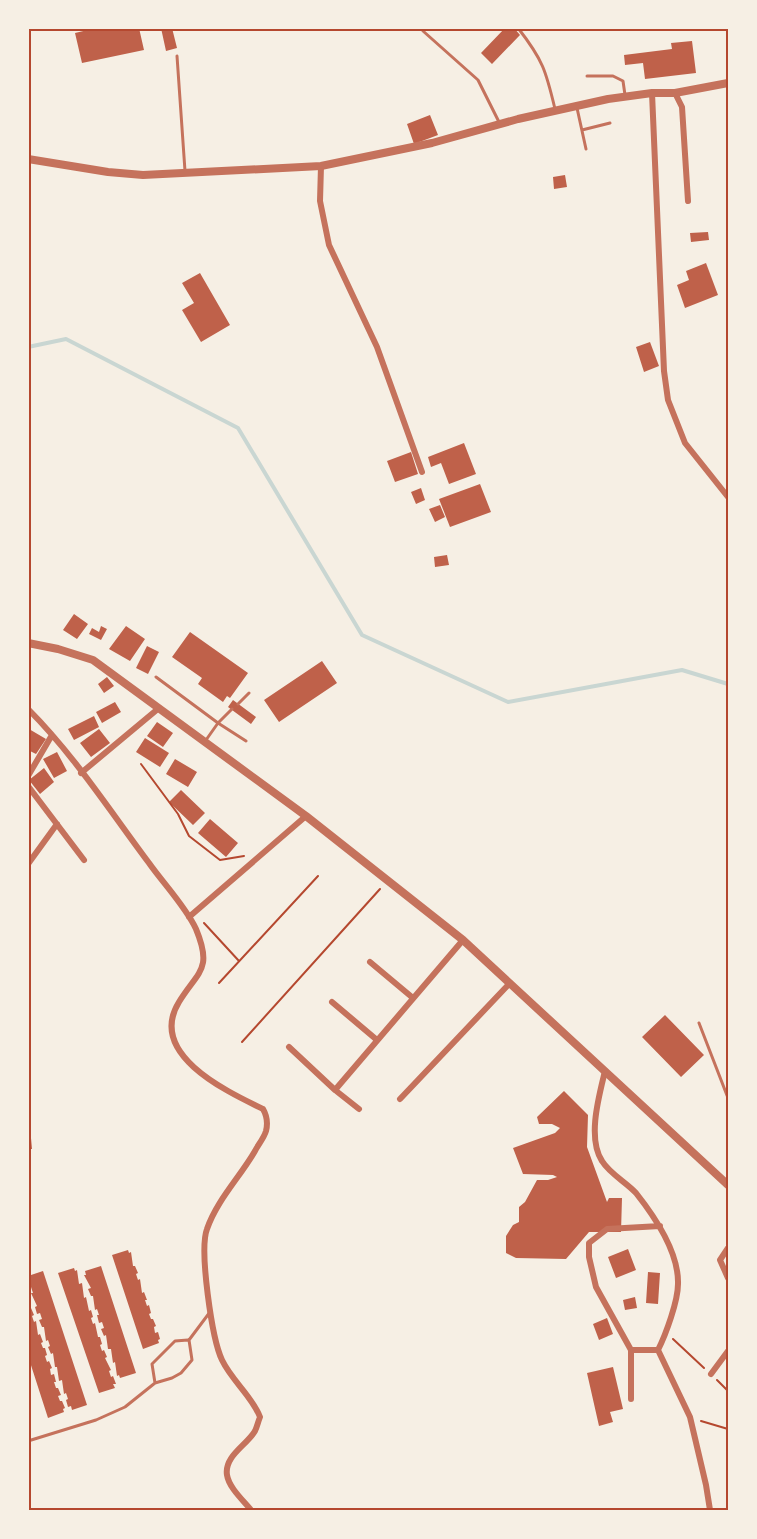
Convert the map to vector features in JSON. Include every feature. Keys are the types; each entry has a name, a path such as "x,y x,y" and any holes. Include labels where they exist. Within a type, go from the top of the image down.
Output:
{"street":[{"path":"28,159 143,175 321,166 432,143 500,124 625,96 675,93 729,83"},
{"path":"652,93 664,370 668,400 685,443 729,497"},
{"path":"675,93 682,107 688,201"},
{"path":"321,166 320,201 329,244 381,357 422,472"},
{"path":"28,643 93,660 306,816 463,940 729,1185"},
{"path":"81,773 159,708"},
{"path":"28,709 52,735 192,915 204,957 201,973 179,1003 172,1019 175,1044 190,1064 263,1109 267,1116 266,1131 244,1170 228,1191 207,1229 204,1242 210,1312 221,1359 256,1407 260,1417 255,1431 234,1454 228,1465 227,1475 235,1491 252,1510"},
{"path":"28,776 52,735"},
{"path":"28,786 84,860"},
{"path":"192,915 265,854 306,816"},
{"path":"28,864 57,824"},
{"path":"335,1090 463,940"},
{"path":"370,962 413,998"},
{"path":"400,1099 510,983"},
{"path":"332,1002 377,1040"},
{"path":"289,1047 359,1109"},
{"path":"604,1071 594,1134 602,1161 634,1191 660,1226 672,1253 678,1284 667,1333 658,1350"},
{"path":"631,1399 631,1350 596,1287 589,1257 589,1243 607,1229 660,1226"},
{"path":"729,1248 720,1260 729,1278"},
{"path":"631,1350 658,1350"},
{"path":"658,1350 690,1417 710,1510"},
{"path":"711,1374 729,1351"}],"lane":[{"path":"518,28 538,53 547,72 556,111"},
{"path":"423,31 478,80 500,124"},
{"path":"177,57 185,173"},
{"path":"587,76 614,76 623,81 625,96"},
{"path":"576,107 586,149"},
{"path":"582,130 610,123"},
{"path":"156,677 246,741"},
{"path":"238,704 249,693"},
{"path":"205,741 231,710"},
{"path":"699,1023 729,1098"},
{"path":"28,1441 96,1420 125,1407 154,1383 181,1373 192,1360 189,1340 210,1312"},
{"path":"154,1383 152,1364 175,1341 189,1340"}],"path":[{"path":"141,764 178,814 189,836 219,860 265,854"},
{"path":"219,983 318,876"},
{"path":"242,1041 388,880"},
{"path":"192,915 239,961"},
{"path":"667,1333 729,1391"},
{"path":"690,1417 729,1429"}],"building":[{"path":"96,28 139,28 144,50 82,63 75,33"},
{"path":"161,28 172,28 177,48 166,51"},
{"path":"505,28 514,28 520,35 492,64 481,53"},
{"path":"692,41 696,73 645,79 643,63 625,65 624,55 672,49 671,43"},
{"path":"430,115 438,135 414,144 407,124"},
{"path":"565,175 567,187 554,189 553,177"},
{"path":"708,232 709,240 691,242 690,233"},
{"path":"706,263 718,295 685,308 677,285 689,280 686,271"},
{"path":"200,273 230,325 201,342 182,310 194,303 182,283"},
{"path":"650,342 659,366 644,372 636,347"},
{"path":"464,443 476,474 449,484 441,463 431,467 428,457"},
{"path":"411,452 418,474 395,482 387,461"},
{"path":"480,484 491,512 450,527 439,499"},
{"path":"421,488 425,500 416,504 411,492"},
{"path":"440,505 445,517 435,522 429,509"},
{"path":"447,555 449,565 435,567 434,557"},
{"path":"74,614 88,624 77,639 63,630"},
{"path":"101,626 107,629 101,640 89,634 92,628 99,632"},
{"path":"126,626 145,639 130,661 109,649"},
{"path":"190,632 248,673 230,698 227,696 223,702 198,684 202,678 172,657"},
{"path":"147,646 159,652 148,674 136,668"},
{"path":"322,661 337,683 279,722 264,700"},
{"path":"107,677 114,686 104,693 98,684"},
{"path":"233,700 256,717 251,724 228,707"},
{"path":"115,702 121,712 102,723 96,712"},
{"path":"94,716 99,727 74,740 68,729"},
{"path":"157,722 173,733 163,747 147,736"},
{"path":"29,729 46,739 36,754 28,750"},
{"path":"99,729 110,743 91,757 80,743"},
{"path":"145,738 169,753 160,767 136,752"},
{"path":"57,752 67,771 54,778 43,759"},
{"path":"175,759 197,772 188,787 166,774"},
{"path":"44,768 54,782 40,794 29,780"},
{"path":"181,790 205,813 193,825 169,802"},
{"path":"210,819 238,843 226,857 198,833"},
{"path":"665,1015 704,1055 681,1077 642,1037"},
{"path":"564,1091 588,1115 587,1147 607,1202 609,1198 622,1198 621,1232 589,1232 566,1259 516,1258 506,1253 506,1236 513,1225 519,1222 519,1207 525,1202 537,1180 557,1177 523,1174 513,1148 555,1133 560,1128 552,1124 539,1124 537,1117"},
{"path":"28,1127 30,1127 32,1149 28,1149"},
{"path":"628,1249 636,1270 616,1278 608,1257"},
{"path":"128,1250 129,1253 131,1252 133,1266 138,1273 136,1274 138,1280 140,1279 142,1293 144,1292 147,1306 149,1305 151,1313 149,1314 156,1326 154,1327 155,1333 158,1332 160,1339 159,1343 143,1349 112,1255"},
{"path":"101,1266 136,1373 120,1378 119,1375 117,1376 111,1349 108,1349 106,1335 104,1336 101,1329 104,1328 102,1322 99,1323 93,1296 88,1289 91,1288 84,1275 86,1275 85,1271"},
{"path":"74,1268 75,1271 77,1270 79,1284 82,1283 84,1298 86,1297 89,1311 91,1310 93,1317 91,1318 93,1324 95,1323 98,1337 100,1337 102,1351 104,1350 107,1357 105,1358 111,1370 109,1371 111,1377 113,1376 116,1384 113,1384 115,1388 99,1393 58,1273"},
{"path":"43,1271 87,1405 72,1410 71,1406 68,1407 66,1400 68,1399 66,1393 64,1394 62,1380 59,1381 53,1353 51,1354 48,1347 50,1346 48,1340 46,1341 44,1327 39,1320 42,1319 40,1313 37,1314 35,1307 37,1306 31,1293 33,1293 31,1287 28,1286 28,1276"},
{"path":"648,1272 660,1273 658,1304 646,1303"},
{"path":"635,1297 637,1308 625,1310 623,1300"},
{"path":"31,1308 38,1335 40,1334 43,1342 41,1343 45,1348 47,1362 49,1361 52,1368 50,1369 51,1375 54,1374 56,1388 61,1395 58,1396 65,1408 64,1412 48,1418 29,1359 28,1309"},
{"path":"607,1318 613,1334 599,1340 593,1324"},
{"path":"613,1367 623,1409 610,1412 613,1422 599,1426 587,1373"}],"waterway":[{"path":"28,347 66,339 238,428 362,635 508,702 682,670 728,684"}]}
